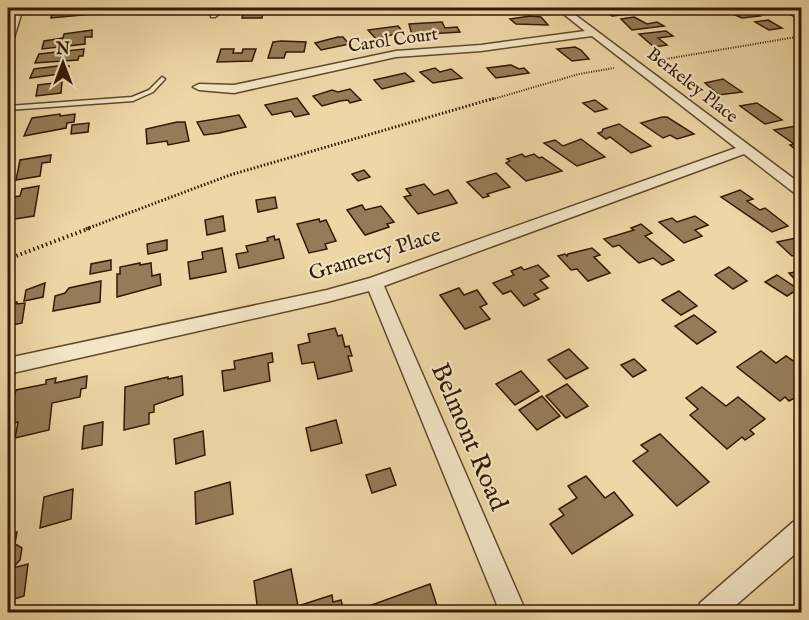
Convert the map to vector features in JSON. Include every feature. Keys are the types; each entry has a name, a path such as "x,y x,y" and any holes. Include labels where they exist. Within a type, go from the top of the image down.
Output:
{"street":[{"path":"8,41 18,8"},
{"name":"Berkeley Place","path":"561,8 801,192"},
{"path":"783,8 801,17"},
{"name":"Carol Court","path":"199,87 234,89 396,54 482,48 594,33"},
{"name":"Gramercy Place","path":"8,366 327,296 374,283 745,149"},
{"name":"Belmont Road","path":"374,283 513,612"},
{"path":"709,612 801,531"}],"lane":[{"path":"213,16 225,8"},
{"path":"8,108 133,99 151,91 162,79"}],"path":[{"path":"8,259 230,175 579,74 801,36"}],"building":[{"path":"53,8 124,8 103,10 103,13 51,18"},
{"path":"131,8 217,8 214,11"},
{"path":"512,8 531,8 536,13 518,13"},
{"path":"597,8 633,10 629,12 631,14 612,16"},
{"path":"751,9 760,16 742,18 735,15 739,14 735,12"},
{"path":"244,11 263,11 262,18 242,18"},
{"path":"541,17 548,25 516,24 510,19"},
{"path":"634,17 647,24 657,22 664,26 632,30 621,19"},
{"path":"768,20 782,28 769,30 755,22"},
{"path":"442,22 445,28 457,27 460,32 412,35 409,24"},
{"path":"398,26 403,32 376,39 368,30"},
{"path":"92,30 92,37 85,37 85,44 42,49 44,41 63,38 64,34"},
{"path":"666,31 673,36 658,38 667,45 654,47 639,34"},
{"path":"343,37 349,44 321,50 315,43"},
{"path":"273,42 306,42 304,52 286,52 284,58 268,58"},
{"path":"575,47 589,59 572,61 557,49"},
{"path":"84,49 83,56 79,56 78,60 35,63 39,54"},
{"path":"221,49 234,49 233,53 242,53 243,49 256,49 252,61 217,62"},
{"path":"511,65 519,69 524,68 529,73 496,78 487,68"},
{"path":"69,66 67,73 30,78 34,69"},
{"path":"435,68 440,72 451,69 462,78 433,83 420,72"},
{"path":"405,73 414,81 382,89 374,80"},
{"path":"723,79 742,92 719,95 705,83"},
{"path":"62,82 61,93 36,96 38,85"},
{"path":"350,89 361,100 350,103 348,100 340,101 322,106 313,96 332,90 338,92"},
{"path":"297,98 309,114 295,117 291,111 272,115 265,105"},
{"path":"595,100 607,109 595,112 583,103"},
{"path":"757,103 782,120 765,124 740,106"},
{"path":"60,114 60,116 75,114 74,122 67,123 66,128 24,136 32,118"},
{"path":"239,115 246,127 219,133 204,135 197,122"},
{"path":"667,117 694,134 677,139 670,135 663,138 641,123"},
{"path":"185,122 189,141 168,145 167,141 147,144 146,129"},
{"path":"89,123 88,132 71,134 72,125"},
{"path":"619,124 651,146 631,153 610,137 606,139 598,133"},
{"path":"802,125 802,151 799,152 790,145 794,144 774,130"},
{"path":"581,139 605,157 577,166 544,143 555,140 563,146"},
{"path":"522,154 525,157 534,154 539,158 542,157 562,171 526,181 506,163 510,161 507,159"},
{"path":"51,155 50,162 42,163 40,176 16,180 20,160"},
{"path":"364,170 370,177 358,181 352,174"},
{"path":"496,173 510,187 487,194 489,196 483,198 467,182"},
{"path":"424,184 434,195 448,190 457,203 418,214 404,197 411,195 406,189"},
{"path":"39,186 34,216 8,220 13,197 20,196 22,189"},
{"path":"740,190 753,199 747,201 760,210 765,208 788,226 772,232 721,197"},
{"path":"275,197 277,208 258,212 256,200"},
{"path":"362,205 365,210 381,206 394,222 387,224 389,227 365,235 347,210"},
{"path":"223,216 225,231 207,235 205,220"},
{"path":"695,216 708,225 695,230 702,236 684,243 659,222 672,218 677,222"},
{"path":"319,219 320,222 326,220 336,241 325,244 327,249 309,253 297,224"},
{"path":"641,224 652,233 645,236 674,260 662,265 653,258 639,263 619,245 613,247 604,239 634,230 631,228"},
{"path":"274,236 275,240 279,239 284,258 239,268 236,254 248,252 246,246 268,241 267,238"},
{"path":"796,238 802,243 802,253 792,256 777,242"},
{"path":"167,240 167,250 148,254 147,244"},
{"path":"222,248 226,272 190,279 188,262 203,259 202,252"},
{"path":"592,248 600,255 594,257 610,273 588,281 577,269 571,270 558,256 565,254 567,256"},
{"path":"111,260 111,270 90,274 91,264"},
{"path":"140,263 140,265 151,263 152,276 160,274 161,285 117,297 117,274 120,274 120,267"},
{"path":"538,265 549,276 540,280 548,288 534,294 539,299 524,306 511,291 503,294 493,283 514,275 511,271 521,267 524,270"},
{"path":"729,267 747,281 733,289 715,275"},
{"path":"802,271 802,284 799,284 789,273"},
{"path":"777,275 798,289 787,296 765,282"},
{"path":"101,281 100,302 53,311 55,296 65,293 69,288"},
{"path":"45,283 43,297 24,301 26,290"},
{"path":"459,288 464,295 477,290 487,304 480,307 490,319 465,329 440,295"},
{"path":"679,291 697,306 681,315 662,300"},
{"path":"17,302 17,304 25,303 22,323 8,326 8,304"},
{"path":"694,315 716,332 697,344 675,326"},
{"path":"335,328 338,336 342,335 345,347 349,346 352,356 348,356 352,371 318,379 314,362 302,364 298,345 310,342 308,334"},
{"path":"569,349 588,368 566,379 548,360"},
{"path":"761,351 776,363 786,356 802,367 802,394 789,401 785,397 780,401 737,367"},
{"path":"272,353 273,362 268,363 270,381 224,391 222,371 235,369 234,361"},
{"path":"634,359 646,370 633,377 621,365"},
{"path":"521,371 539,391 515,405 496,384"},
{"path":"87,376 86,388 81,389 80,397 52,403 49,430 15,438 18,422 9,424 11,413 8,414 16,390 46,384 46,380 56,378 55,383"},
{"path":"182,376 183,395 154,405 154,412 149,413 149,424 124,430 125,387"},
{"path":"567,384 588,406 566,418 546,396"},
{"path":"702,387 726,406 738,397 765,419 750,430 754,434 745,440 742,437 727,449 690,415 698,409 686,398"},
{"path":"542,396 560,416 537,430 519,410"},
{"path":"336,420 342,443 311,451 306,428"},
{"path":"103,422 102,445 82,449 84,426"},
{"path":"203,431 205,455 176,464 174,439"},
{"path":"660,434 709,482 677,506 633,461 648,451 641,445"},
{"path":"390,468 396,485 372,493 366,475"},
{"path":"586,476 605,498 614,492 633,515 572,554 550,524 564,515 559,509 577,498 568,486"},
{"path":"230,482 233,514 196,524 195,492"},
{"path":"73,489 71,519 40,528 44,497"},
{"path":"17,532 15,544 22,548 20,560 13,568 28,564 24,596 8,601 8,534"},
{"path":"291,569 298,606 332,595 333,602 341,600 344,612 258,612 254,581"},
{"path":"430,584 439,612 367,612 366,607"}]}
